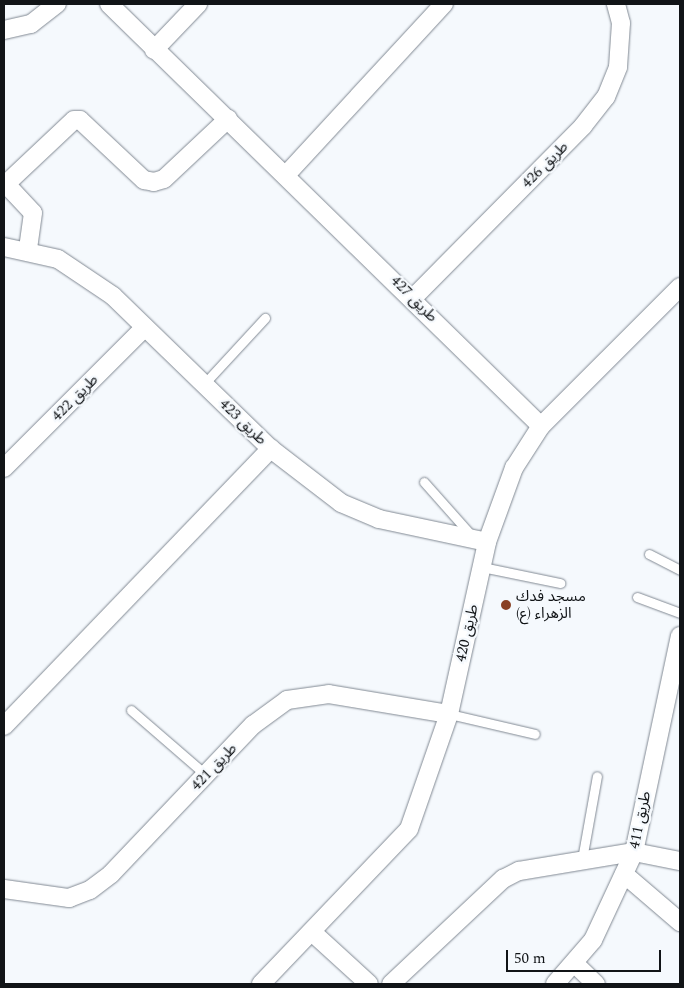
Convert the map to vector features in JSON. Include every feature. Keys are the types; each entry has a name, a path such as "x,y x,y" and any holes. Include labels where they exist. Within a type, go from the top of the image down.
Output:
{"street":[{"path":"4,30 31,24 57,4"},
{"name":"طريق 427","path":"109,4 154,50 413,298 540,426"},
{"path":"154,50 198,4"},
{"path":"286,175 444,4"},
{"name":"طريق 426","path":"413,298 583,126 606,97 618,67 621,23 616,4"},
{"path":"28,249 33,213 5,183 74,120 80,120 144,180 154,182 164,178 228,119"},
{"name":"طريق 423","path":"4,247 28,249 81,272 145,327 271,449 324,492 360,512 480,540"},
{"name":"طريق 420","path":"261,984 409,829 448,714 482,567 480,540 502,492 540,426 680,287"},
{"name":"طريق 422","path":"4,468 145,327"},
{"path":"4,726 271,449"},
{"name":"طريق 411","path":"555,984 575,964 608,914 634,852 677,664 680,636"},
{"name":"طريق 421","path":"4,889 69,898 90,890 111,874 253,725 287,700 329,694 448,714"},
{"path":"392,984 503,879 519,871 582,858 634,852 680,861"},
{"path":"624,874 680,922"},
{"path":"312,932 369,984"},
{"path":"575,964 596,984"}],"lane":[{"path":"204,384 265,318"},
{"path":"424,482 480,540"},
{"path":"649,554 680,570"},
{"path":"482,567 560,583"},
{"path":"637,597 680,613"},
{"path":"132,710 206,775"},
{"path":"448,714 536,734"},
{"path":"582,858 597,776"}],"place":[{"name":"مسجد فدك الزهراء (ع)","path":"506,605"}]}
